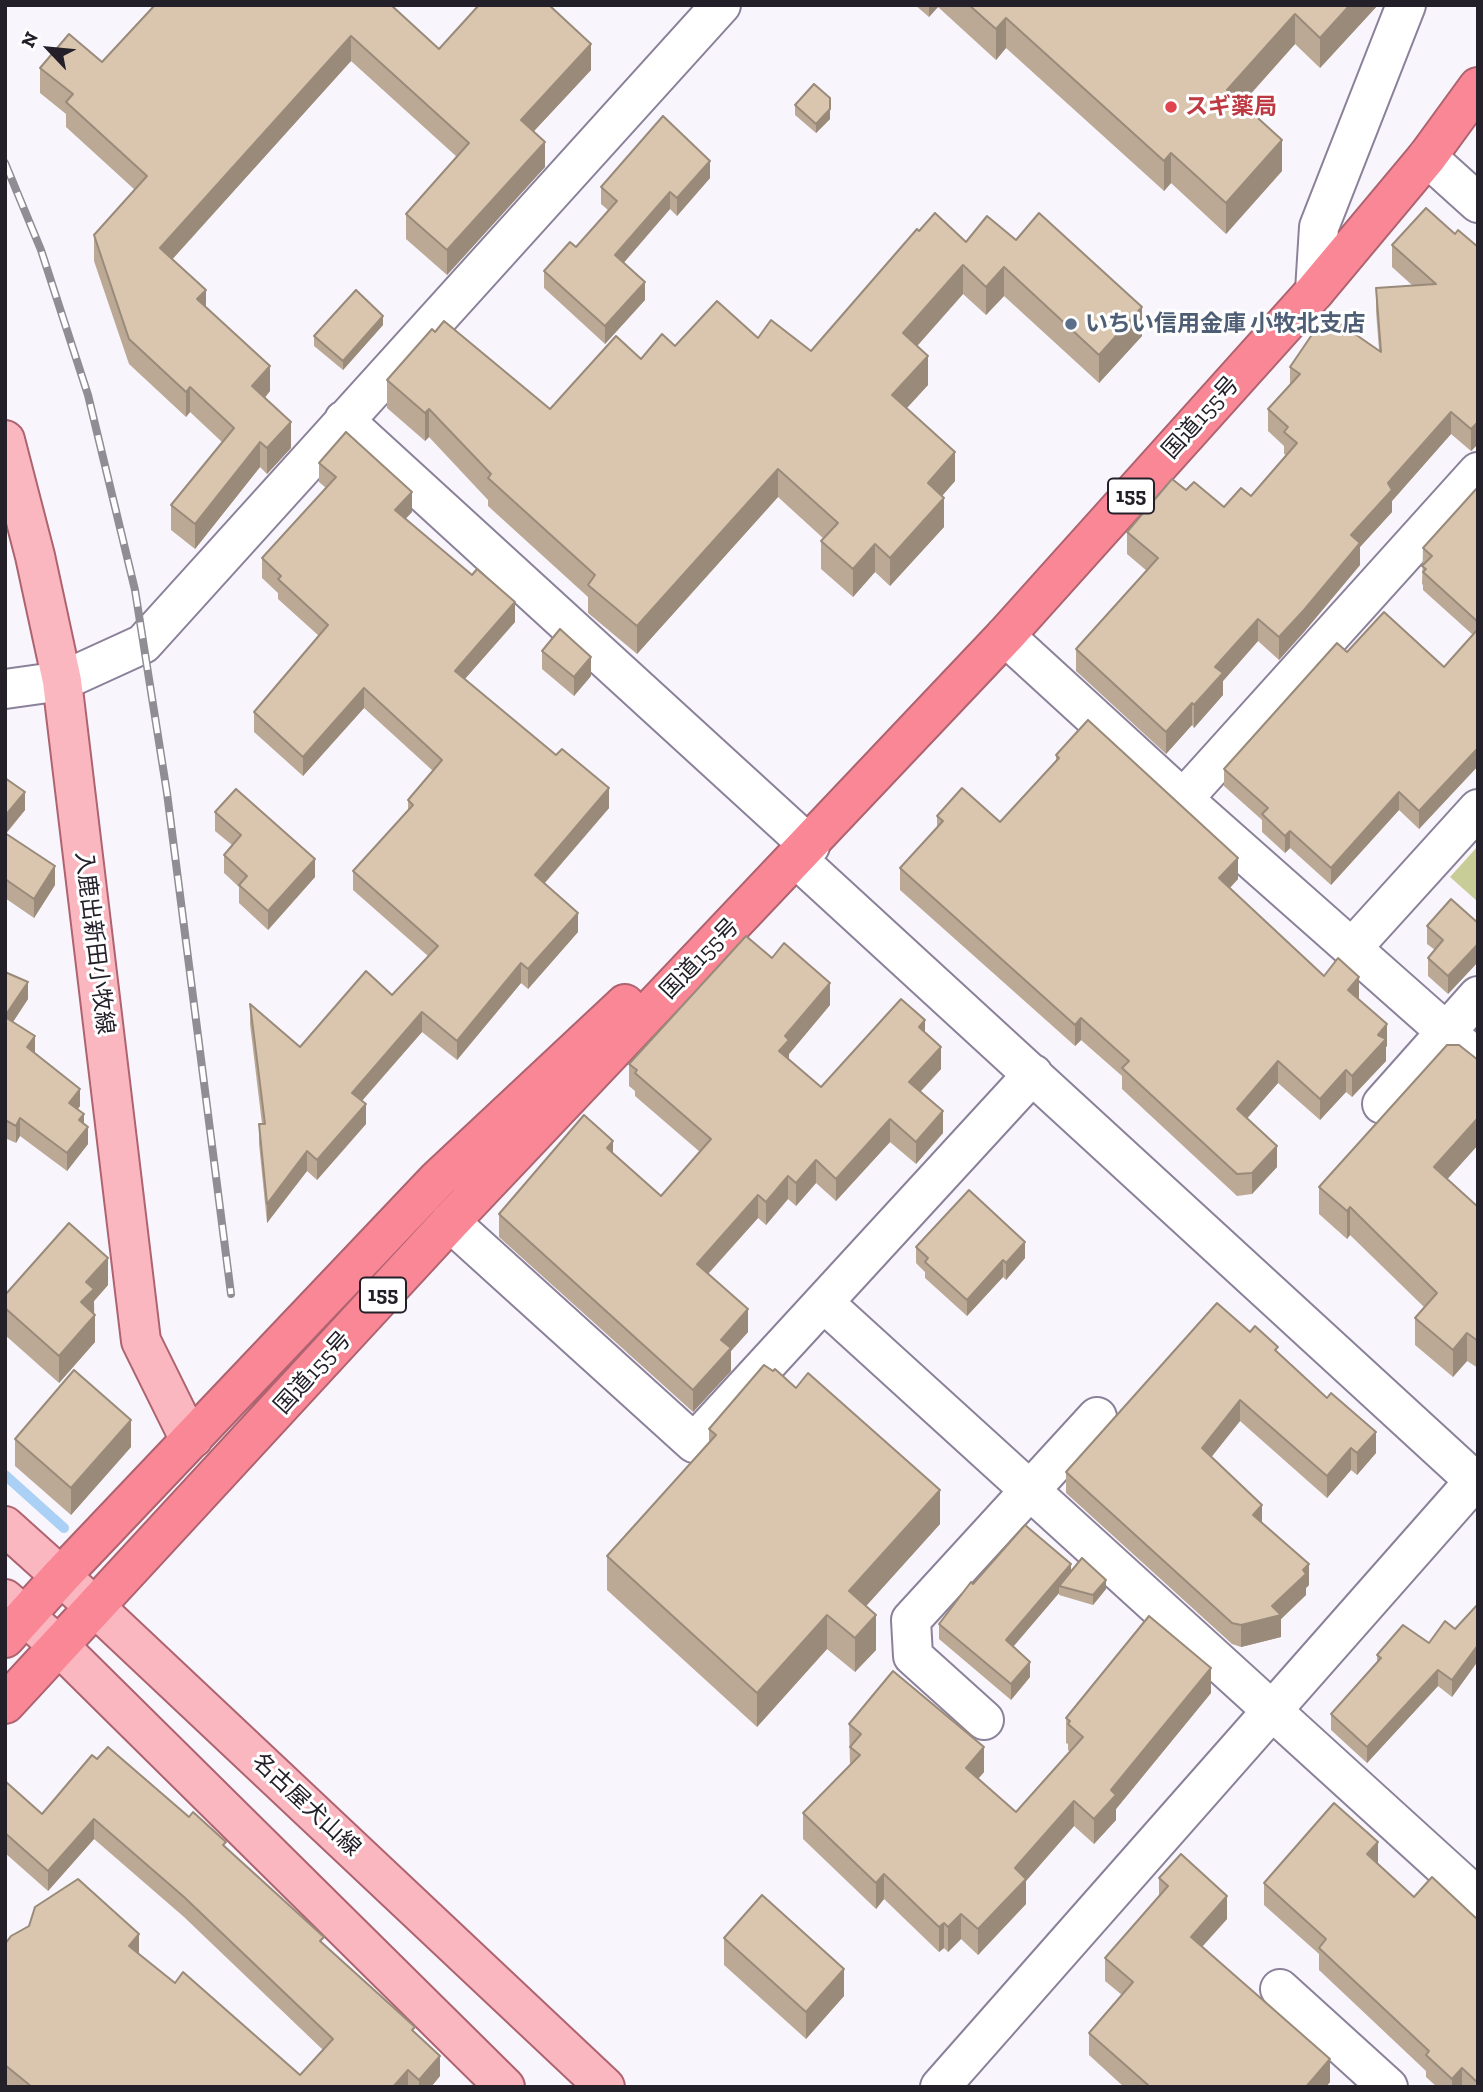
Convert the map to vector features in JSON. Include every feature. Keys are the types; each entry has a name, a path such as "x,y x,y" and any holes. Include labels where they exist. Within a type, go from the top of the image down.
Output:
{"highway":[{"name":"国道155号","path":"5,1704 450,1222 1005,636 1315,290 1427,157 1478,87"},
{"name":"国道155号","path":"12,1618 61,1576 438,1179 699,935 766,891"}],"main road":[{"name":"入鹿出新田小牧線","path":"5,440 35,556 61,681 141,1341 184,1428 193,1438"},
{"name":"名古屋犬山線","path":"5,1527 96,1607 605,2087"},
{"path":"12,1618 59,1646 499,2084"}],"street":[{"path":"5,689 61,681 143,644 721,5"},
{"path":"1315,290 1319,227 1406,5"},
{"path":"1427,157 1478,204"},
{"path":"344,420 803,852 1033,1074 1477,1481 940,2087"},
{"path":"1183,799 1478,472"},
{"path":"1005,636 1183,799 1478,1060"},
{"path":"1352,948 1478,808"},
{"path":"1382,1104 1478,996"},
{"path":"450,1222 694,1443 1033,1074"},
{"path":"824,1303 1478,1898"},
{"path":"984,1720 913,1656 911,1620 1097,1417"},
{"path":"1280,1989 1388,2087"}],"green space":[{"path":"1478,846 1478,902 1450,877"}],"building":[{"path":"155,5 391,5 439,49 479,5 549,5 591,44 521,120 545,142 447,250 406,214 469,143 351,36 160,248 206,290 197,299 270,366 252,386 291,422 267,448 260,442 195,524 171,505 234,428 190,387 186,392 129,339 94,235 147,176 66,102 73,94 40,68 69,34 102,62"},
{"path":"969,5 1350,5 1320,38 1295,14 1227,90 1282,140 1226,203 1171,153 1164,161 1006,18 996,29"},
{"path":"814,84 830,98 830,109 816,124 795,105"},
{"path":"663,116 710,161 677,198 670,192 615,255 645,282 605,326 544,271 570,242 576,247 617,201 601,187"},
{"path":"1426,208 1455,234 1458,230 1478,247 1478,422 1471,429 1451,412 1388,483 1392,490 1351,535 1360,543 1304,610 1279,637 1258,619 1215,667 1223,673 1166,732 1076,649 1158,558 1127,532 1172,479 1186,490 1194,482 1224,507 1241,488 1251,496 1297,443 1284,432 1288,427 1268,409 1300,374 1290,367 1326,314 1381,352 1376,288 1436,284 1392,245"},
{"path":"935,213 966,242 987,216 1016,240 1039,213 1142,307 1099,355 1004,267 986,287 963,265 903,333 928,356 892,395 955,452 928,483 944,498 890,558 875,544 853,569 821,541 838,523 778,469 637,626 588,585 595,575 488,478 491,474 429,409 425,413 387,380 432,329 435,332 444,321 550,409 616,336 641,359 662,334 675,346 717,301 758,338 771,320 811,351 917,229 919,231"},
{"path":"356,290 383,316 343,361 314,336"},
{"path":"346,432 412,492 395,510 472,575 477,569 515,602 455,671 556,755 562,749 609,788 535,875 578,913 528,969 521,963 457,1041 422,1012 352,1093 366,1104 317,1160 307,1151 267,1204 259,1124 265,1124 250,1004 300,1047 366,971 392,995 438,946 353,871 413,805 408,800 442,760 364,688 303,757 254,712 328,625 278,579 281,576 262,558 336,477 319,463"},
{"path":"1478,487 1478,622 1423,572 1426,569 1422,566 1432,556 1423,548"},
{"path":"1384,612 1444,667 1478,629 1478,748 1419,811 1399,792 1331,868 1290,831 1285,836 1262,814 1268,808 1224,769 1337,643 1347,652"},
{"path":"560,629 591,657 574,677 542,651"},
{"path":"1088,720 1238,858 1219,878 1324,976 1338,958 1359,977 1348,990 1387,1024 1378,1035 1386,1039 1352,1076 1346,1070 1320,1099 1278,1061 1237,1109 1277,1146 1252,1173 1237,1174 1122,1068 1129,1061 1081,1018 1075,1025 900,868 943,821 937,816 962,788 1000,822 1059,758 1056,755"},
{"path":"5,778 25,792 5,816"},
{"path":"236,789 315,859 268,911 239,885 247,876 224,855 241,835 215,812"},
{"path":"5,833 55,866 34,899 5,879"},
{"path":"1451,899 1478,923 1478,944 1448,976 1428,958 1443,940 1427,926"},
{"path":"746,936 772,958 784,943 830,983 785,1036 789,1040 779,1051 821,1087 901,999 925,1020 919,1027 941,1047 909,1082 943,1111 916,1142 890,1119 836,1179 816,1160 796,1183 788,1176 766,1202 758,1195 697,1264 748,1309 721,1340 731,1348 693,1390 499,1214 584,1115 613,1141 607,1148 661,1196 711,1139 635,1073 637,1070 629,1064"},
{"path":"5,972 28,982 5,1016"},
{"path":"5,1017 35,1036 27,1047 80,1089 69,1103 84,1114 79,1120 88,1127 67,1153 20,1118 16,1126 5,1120"},
{"path":"1447,1045 1459,1045 1478,1060 1478,1118 1434,1167 1478,1207 1478,1341 1467,1333 1453,1350 1415,1318 1437,1293 1350,1207 1347,1211 1319,1187"},
{"path":"969,1190 1025,1242 1006,1263 1003,1260 967,1300 925,1262 928,1258 916,1247"},
{"path":"69,1223 108,1258 86,1282 94,1289 81,1302 95,1315 59,1356 5,1308 5,1295"},
{"path":"1217,1303 1250,1332 1255,1326 1278,1347 1275,1350 1327,1398 1331,1393 1376,1432 1357,1453 1351,1448 1327,1476 1240,1400 1202,1448 1262,1505 1253,1515 1309,1564 1303,1570 1306,1574 1272,1606 1281,1615 1241,1625 1232,1623 1066,1472"},
{"path":"764,1365 773,1371 775,1369 796,1388 808,1373 940,1490 849,1591 876,1615 855,1638 827,1615 757,1693 607,1556 716,1435 709,1429"},
{"path":"74,1370 131,1420 71,1488 15,1439"},
{"path":"1025,1525 1071,1564 1006,1640 1030,1662 1011,1684 939,1624 971,1582 973,1584"},
{"path":"1082,1558 1106,1580 1093,1595 1059,1586"},
{"path":"1478,1604 1478,1645 1452,1680 1438,1670 1367,1747 1331,1714 1381,1658 1377,1655 1403,1625 1429,1643 1445,1621 1455,1629"},
{"path":"1149,1616 1211,1668 1111,1790 1116,1795 1094,1819 1074,1801 1015,1868 1026,1879 978,1929 961,1914 948,1927 944,1923 939,1927 884,1874 876,1883 803,1813 860,1755 850,1747 861,1734 849,1724 893,1671 984,1747 966,1768 1016,1812 1083,1737 1068,1724 1070,1721 1066,1718"},
{"path":"108,1747 189,1817 193,1812 226,1842 223,1845 324,1937 320,1941 415,2027 412,2030 440,2056 419,2080 408,2070 393,2087 32,2087 5,2065 5,1944 11,1936 29,1926 35,1907 78,1879 139,1934 129,1946 175,1983 183,1972 300,2075 333,2039 184,1897 94,1819 48,1871 5,1833 5,1781 42,1814 92,1755 97,1759"},
{"path":"1334,1803 1378,1842 1367,1854 1414,1897 1432,1877 1478,1920 1478,2083 1462,2068 1452,2079 1426,2055 1429,2051 1319,1948 1326,1939 1264,1883"},
{"path":"1181,1854 1227,1896 1191,1937 1330,2059 1306,2087 1148,2087 1089,2033 1133,1982 1105,1958 1168,1886 1159,1878"},
{"path":"762,1895 844,1969 806,2012 724,1938"}],"waterway":[{"path":"5,1475 64,1528"}],"railway":[{"path":"5,163 41,250 88,395 135,590 167,793 231,1294"}],"place":[{"name":"スギ薬局","path":"1171,107"},
{"name":"いちい信用金庫 小牧北支店","path":"1071,324"}]}
